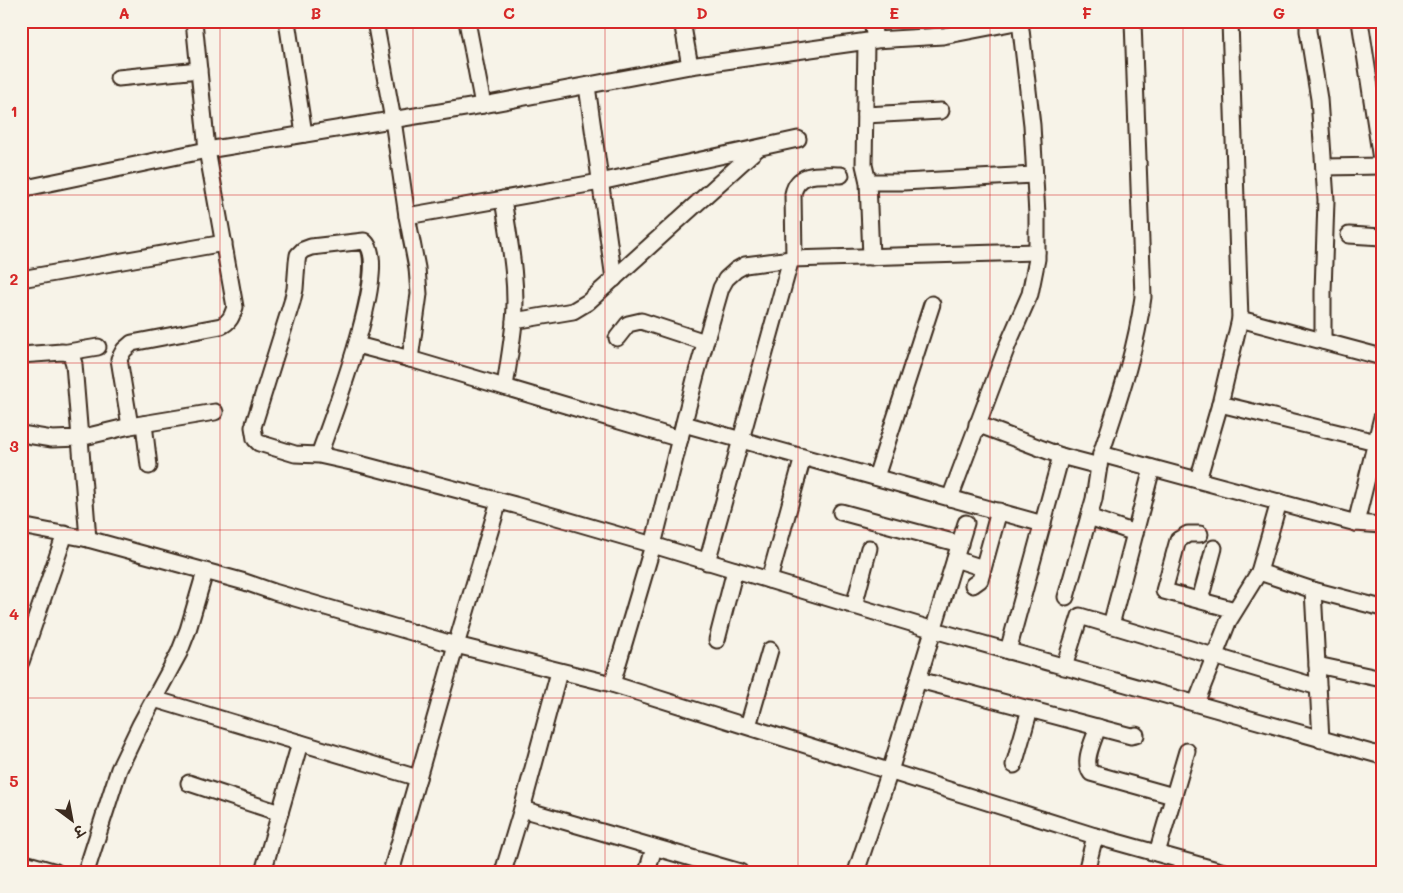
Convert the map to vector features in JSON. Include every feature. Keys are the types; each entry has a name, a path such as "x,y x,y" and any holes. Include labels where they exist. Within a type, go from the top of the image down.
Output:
{"street":[{"path":"149,466 119,359 132,342 226,324 232,316 235,307 207,150 194,21"},
{"path":"287,21 304,134"},
{"path":"375,21 417,268 419,294 410,359"},
{"path":"467,21 483,105"},
{"path":"682,21 690,66"},
{"path":"871,257 868,182 864,166 865,115 872,21"},
{"path":"21,189 207,150 483,105 690,66 943,29 1020,21 1032,125 1037,252 1030,294 1008,344 950,498"},
{"path":"1066,597 1094,499 1100,460 1133,354 1139,329 1143,297 1133,21"},
{"path":"1198,480 1220,404 1240,319 1230,21"},
{"path":"1310,21 1308,31 1316,76 1326,200 1323,292 1324,341"},
{"path":"1324,167 1382,166 1360,21"},
{"path":"118,78 199,70"},
{"path":"587,86 614,279"},
{"path":"865,115 941,112"},
{"path":"407,216 600,182 798,139"},
{"path":"514,321 573,311 588,302 758,148"},
{"path":"707,562 793,259 793,194 795,186 801,179 811,175 841,175"},
{"path":"868,182 1012,178 1034,175"},
{"path":"503,199 511,257 514,321 505,387"},
{"path":"1349,235 1382,237"},
{"path":"319,455 357,345 371,279 370,248 364,241 311,246 298,255 295,289 253,428 253,436 258,442 295,454 319,455 360,464 499,501 653,545 934,630 1382,756"},
{"path":"21,279 224,243"},
{"path":"612,684 653,545 706,342 726,279 745,265 793,259 1037,252"},
{"path":"876,477 932,304"},
{"path":"1240,319 1382,357"},
{"path":"617,338 628,324 641,321 706,342"},
{"path":"357,345 505,387 682,431 742,439 1043,524"},
{"path":"21,354 68,352 98,347"},
{"path":"68,352 74,364 88,539"},
{"path":"1220,404 1376,442"},
{"path":"21,434 52,439 80,438 137,425 215,412"},
{"path":"1356,523 1382,417"},
{"path":"977,424 1062,456 1152,468 1356,523 1382,525"},
{"path":"1008,651 1062,456"},
{"path":"769,580 803,457"},
{"path":"1111,625 1152,468"},
{"path":"391,872 499,501"},
{"path":"1196,703 1235,610 1259,572 1279,502"},
{"path":"973,585 980,580 999,511"},
{"path":"841,512 957,551 983,568"},
{"path":"1089,517 1135,533"},
{"path":"856,872 890,771 966,523"},
{"path":"21,526 88,539 456,645 612,684 1095,836 1224,872"},
{"path":"21,662 65,534"},
{"path":"1200,534 1188,534 1178,540 1164,591 1235,610"},
{"path":"854,606 869,548"},
{"path":"1200,600 1214,548"},
{"path":"717,640 735,570"},
{"path":"86,872 119,769 129,746 179,653 188,630 205,572"},
{"path":"1259,572 1313,590 1382,608"},
{"path":"1313,590 1321,740"},
{"path":"1064,667 1080,616 1318,687"},
{"path":"748,726 770,650"},
{"path":"1317,665 1382,679"},
{"path":"502,872 522,809 559,672"},
{"path":"918,680 1136,736"},
{"path":"154,700 418,778"},
{"path":"1014,765 1030,709"},
{"path":"1098,727 1087,762 1091,773 1173,796"},
{"path":"262,872 300,743"},
{"path":"1157,853 1187,751"},
{"path":"189,783 280,813"},
{"path":"522,809 740,872"},
{"path":"1086,872 1095,836"},
{"path":"647,872 654,848"},
{"path":"21,862 56,872"}]}
